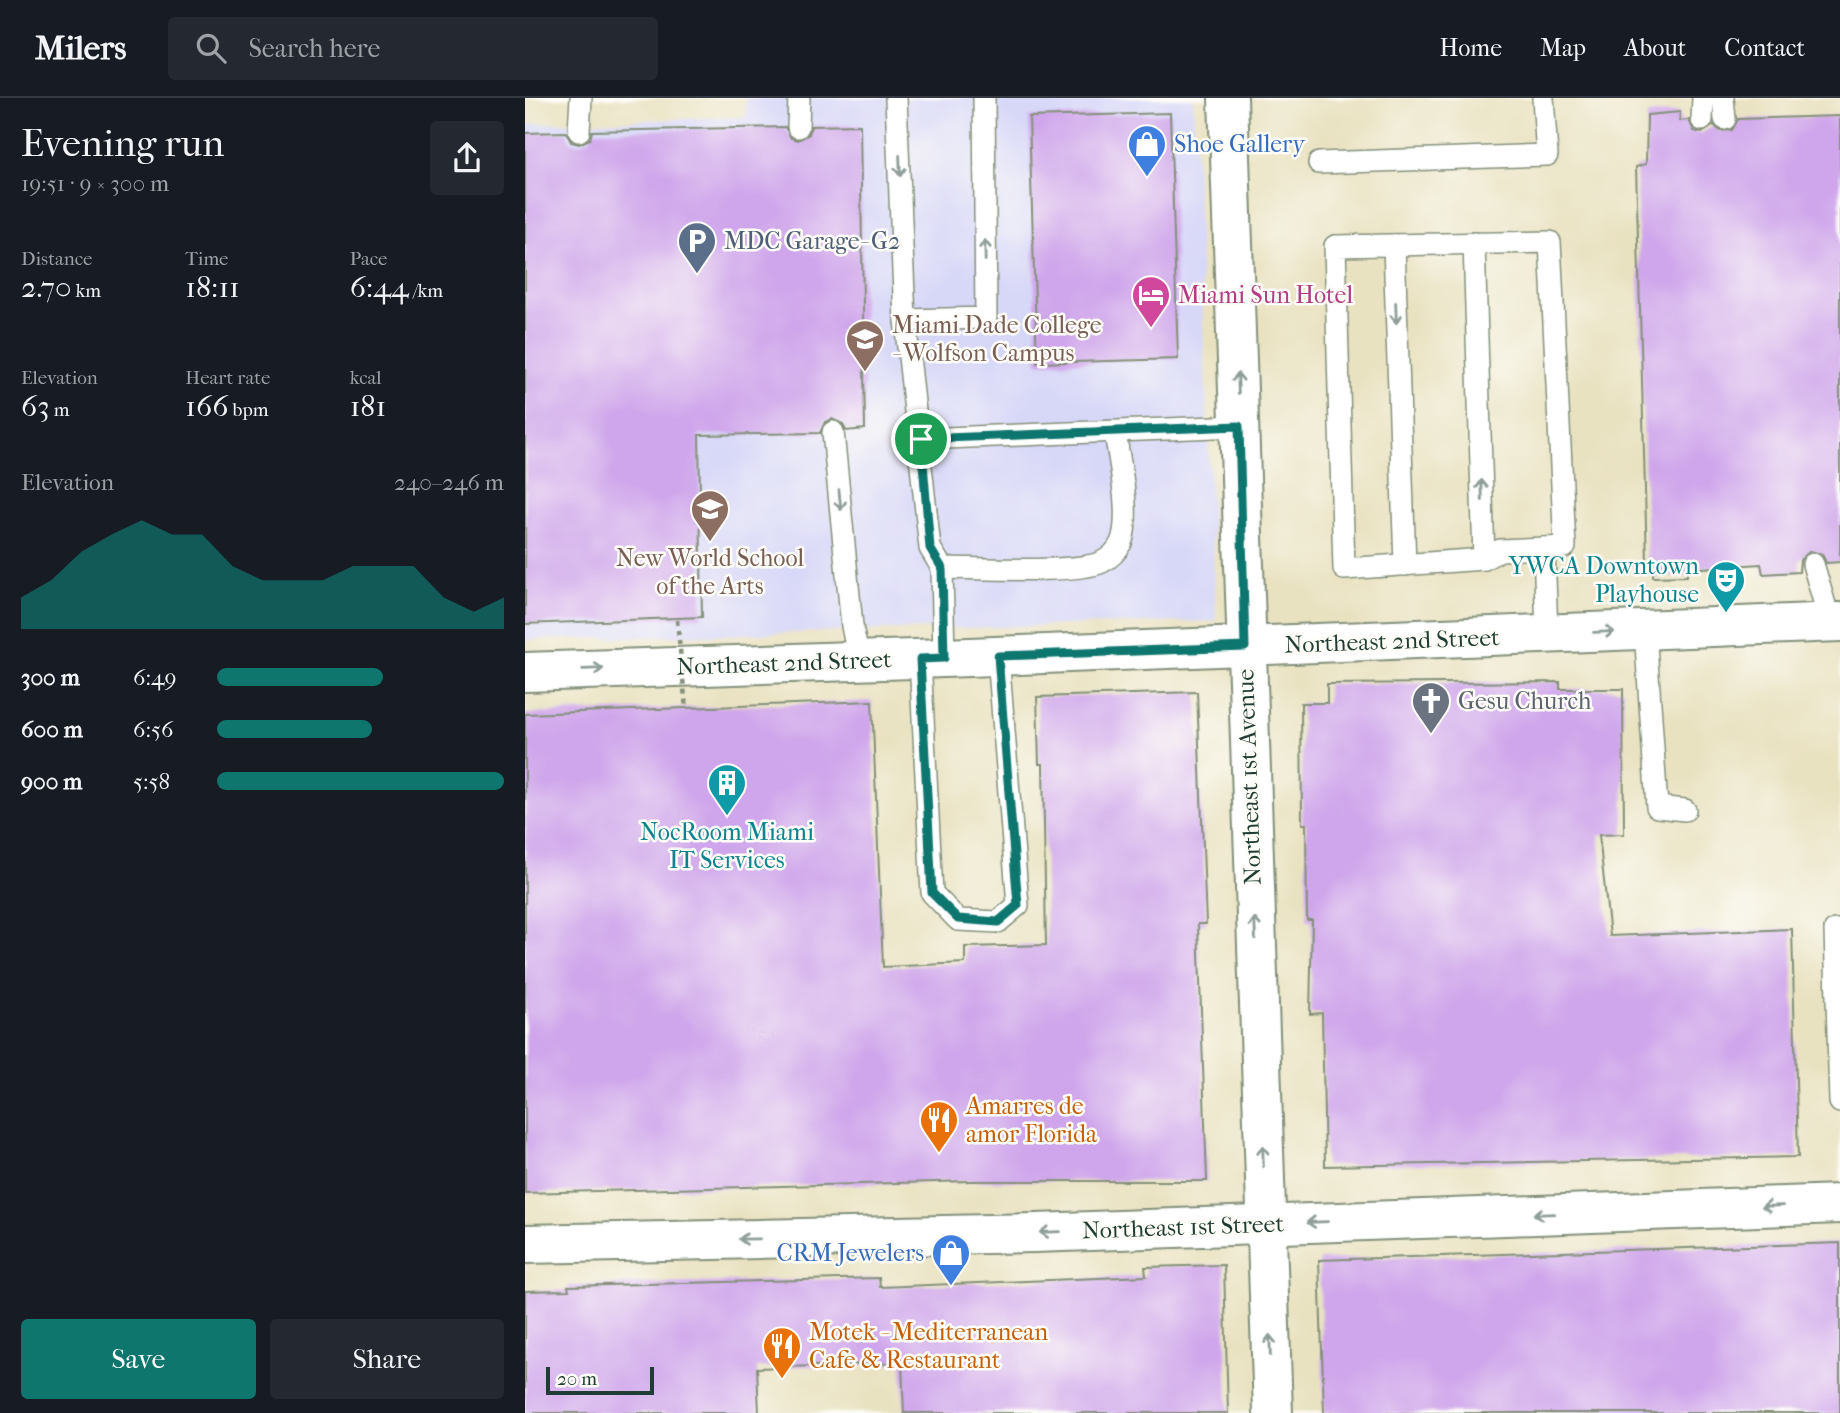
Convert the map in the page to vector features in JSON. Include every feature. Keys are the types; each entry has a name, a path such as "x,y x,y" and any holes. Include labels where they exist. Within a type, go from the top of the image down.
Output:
{"main road":[{"name":"Northeast 1st Avenue","path":"1228,98 1273,1413"},
{"name":"Northeast 2nd Street","path":"525,671 932,659 1835,622"},
{"name":"Northeast 1st Street","path":"525,1244 1035,1233 1840,1204"}],"lane":[{"path":"579,131 581,98"},
{"path":"799,98 799,127"},
{"path":"896,98 905,320 921,439 930,548 942,568 932,659 932,893 958,919 998,922 1018,905 998,656"},
{"path":"905,320 986,318 984,98"},
{"path":"1319,163 1547,155 1543,98"},
{"path":"1702,120 1703,98"},
{"path":"1549,242 1565,547 1500,550 1484,559 1344,569 1335,246 1394,245 1549,242"},
{"path":"1473,243 1484,559"},
{"path":"1394,245 1405,565"},
{"path":"921,439 1239,426"},
{"path":"833,432 852,626 859,661"},
{"path":"942,568 1053,568 1100,563 1112,555 1121,542 1125,518 1115,432"},
{"path":"1544,548 1547,634"},
{"path":"1813,564 1835,622"},
{"path":"1645,630 1657,807 1685,810"},
{"path":"1840,930 1835,930 1840,1102"}],"path":[{"path":"677,620 686,708"}],"shaded area":[{"name":"Miami Dade College - Wolfson Campus","path":"746,98 1193,98 1216,621 525,640 525,124 746,117"}],"building":[{"path":"1680,112 1680,121 1689,120 1694,131 1702,133 1714,125 1720,131 1732,130 1738,119 1840,116 1840,562 1826,563 1822,554 1810,551 1800,560 1799,572 1763,574 1761,564 1687,569 1687,576 1653,577 1653,560 1647,561 1636,167 1646,164 1647,115"},
{"path":"1170,113 1178,359 1037,363 1029,117"},
{"name":"MDC Garage- G2","path":"860,125 865,429 846,431 843,424 832,419 825,422 820,433 699,435 702,617 525,624 525,133 566,132 571,142 579,144 590,139 592,131 785,127 791,138 798,140 809,134 811,126"},
{"path":"1560,682 1560,689 1623,689 1624,834 1599,835 1610,936 1792,929 1798,1157 1325,1166 1322,1013 1310,1014 1312,920 1307,920 1306,824 1302,824 1301,703 1327,703 1327,684"},
{"path":"1197,692 1206,924 1198,924 1207,1181 972,1181 525,1193 525,714 872,701 883,967 965,963 965,947 1046,945 1043,764 1039,764 1037,697"},
{"path":"1840,1243 1840,1413 1324,1413 1319,1260"},
{"path":"1224,1265 1228,1413 904,1413 902,1363 757,1368 759,1413 525,1413 525,1291 569,1290 568,1286 879,1278 880,1287 1146,1276 1145,1267"}],"place":[{"name":"Shoe Gallery","path":"1147,178"},
{"name":"MDC Garage- G2","path":"697,275"},
{"name":"Miami Sun Hotel","path":"1151,329"},
{"name":"Miami Dade College - Wolfson Campus","path":"865,373"},
{"name":"New World School of the Arts","path":"710,543"},
{"name":"YWCA Downtown Playhouse","path":"1726,614"},
{"name":"Gesu Church","path":"1431,735"},
{"name":"NocRoom Miami IT Services","path":"727,817"},
{"name":"Amarres de amor Florida","path":"939,1154"},
{"name":"CRM Jewelers","path":"951,1287"},
{"name":"Motek - Mediterranean Cafe & Restaurant","path":"782,1380"}],"route":[{"path":"1239,426 1245,647 998,656 1018,905 998,922 958,919 932,893 920,659 944,658 944,622 942,568 930,548 921,439 1239,426"}]}
